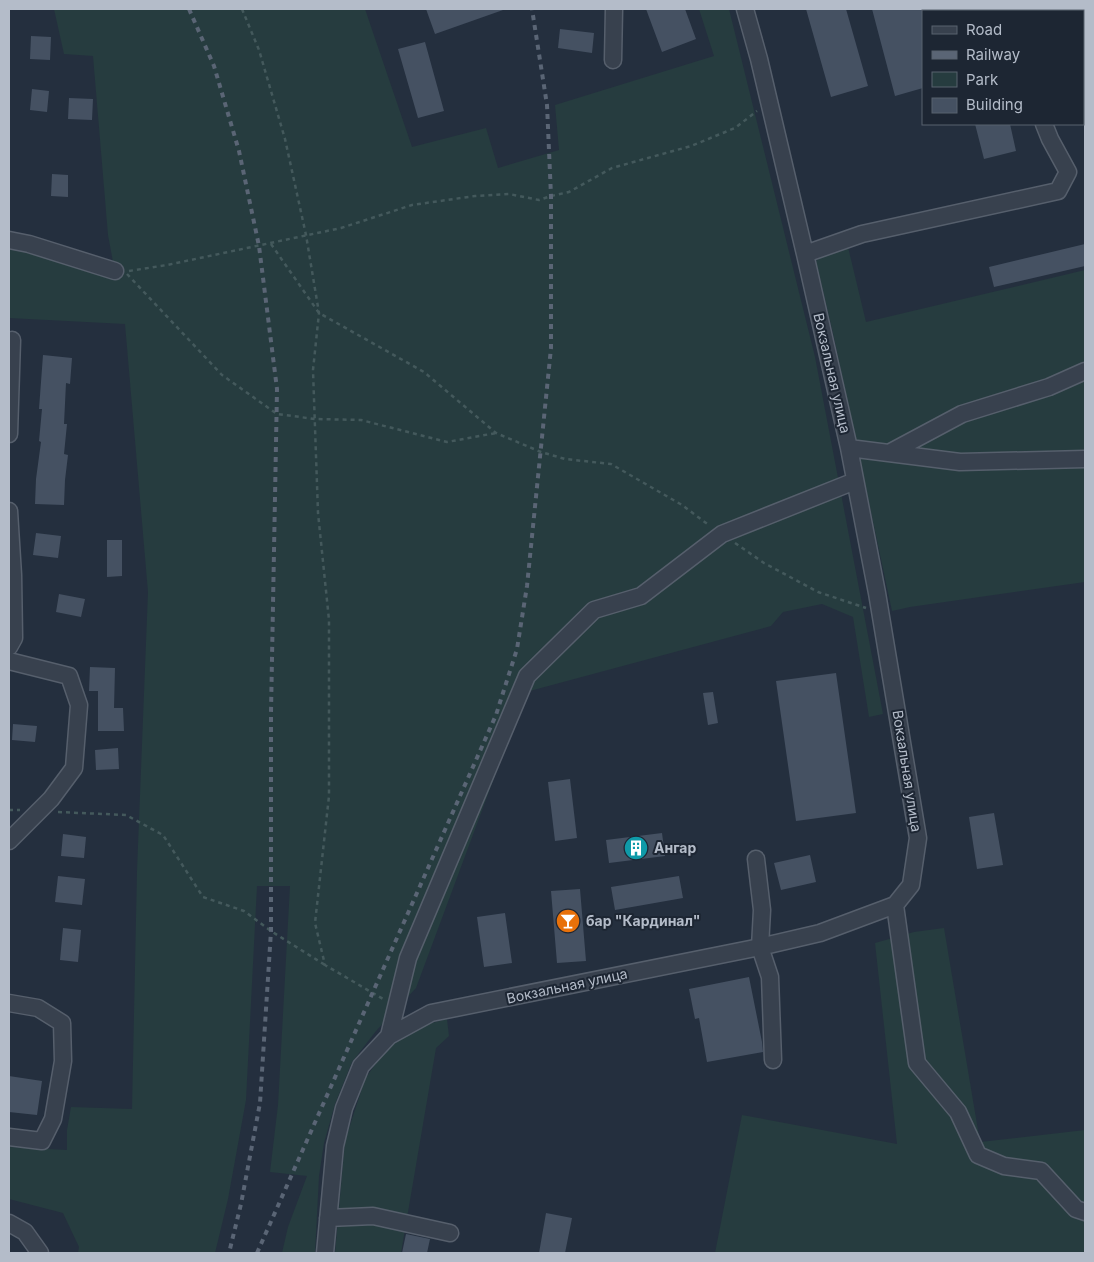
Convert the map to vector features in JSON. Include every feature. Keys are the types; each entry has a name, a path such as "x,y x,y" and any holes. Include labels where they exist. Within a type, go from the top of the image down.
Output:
{"street":[{"path":"613,60 614,9"},
{"name":"Вокзальная улица","path":"325,1253 335,1146 344,1108 361,1066 389,1036 431,1013 760,947 820,933 896,905 911,885 918,838 881,613 849,448 770,102 745,9"},
{"path":"805,254 862,234 1058,191 1068,172 1044,125"},
{"path":"9,240 29,244 116,270"},
{"path":"9,434 12,340"},
{"path":"889,453 962,414 1049,387 1085,371"},
{"path":"849,448 960,462 1085,459"},
{"path":"389,1036 408,958 527,676 594,610 641,596 722,534 855,481"},
{"path":"9,511 14,638 9,646"},
{"path":"9,660 69,676 80,705 74,768 51,799 9,841"},
{"path":"756,859 762,910 760,947 770,977 773,1060"},
{"path":"896,905 917,1063 958,1112 978,1155 1004,1166 1041,1171 1076,1209 1085,1212"},
{"path":"9,1003 38,1008 62,1023 63,1061 53,1119 42,1141 9,1137"},
{"path":"328,1218 373,1216 450,1233"},
{"path":"9,1223 25,1232 40,1253"}],"path":[{"path":"242,9 259,50 285,139 306,235 319,313 313,370 314,419 318,513 329,620 329,796 315,923 325,965"},
{"path":"496,433 447,442 361,420 314,419 277,414 222,375 124,271 167,265 341,228 412,205 475,196 509,194 539,200 569,192 612,168 691,146 735,128 770,102"},
{"path":"271,244 319,313 424,372 496,433 541,452 565,459 611,464 682,505 764,563 818,592 881,613"},
{"path":"9,810 126,815 163,835 203,898 244,911 271,932 396,1007"}],"green space":[{"path":"54,9 365,9 412,147 486,128 498,168 559,150 555,105 714,56 699,9 729,9 815,357 883,714 869,717 853,617 822,604 783,612 771,626 526,692 416,988 376,1031 352,1062 335,1104 324,1143 319,1176 315,1253 282,1253 288,1227 307,1176 270,1172 278,1105 290,886 257,886 246,1100 228,1199 215,1253 78,1253 79,1247 63,1213 9,1199 9,1147 67,1150 67,1130 71,1107 132,1109 137,871 148,592 125,324 9,318 9,247 27,250 116,278 108,235 93,56 64,54"},
{"path":"848,247 866,322 1085,270 1085,582 892,611 816,261 824,255"},
{"path":"944,928 980,1142 1085,1130 1085,1253 715,1253 742,1115 897,1144 875,943 914,932"},
{"path":"447,1019 449,1036 436,1048 401,1253 335,1253 345,1141 365,1079 388,1046 420,1026"}],"building":[{"path":"426,9 503,9 503,10 435,34"},
{"path":"646,9 685,9 696,39 662,52"},
{"path":"806,9 846,9 868,86 831,97"},
{"path":"872,9 923,9 922,88 895,96"},
{"path":"560,29 594,33 592,53 558,48"},
{"path":"31,36 51,37 50,60 30,59"},
{"path":"425,42 444,111 418,118 398,49"},
{"path":"32,89 49,91 47,112 30,110"},
{"path":"69,98 93,99 92,120 68,119"},
{"path":"975,125 1010,125 1016,151 984,159"},
{"path":"52,174 68,175 68,197 51,196"},
{"path":"1085,244 1085,266 994,287 989,267"},
{"path":"43,355 72,358 70,384 66,383 64,424 67,424 64,454 68,455 64,505 35,504 41,442 39,441 42,409 39,409"},
{"path":"36,533 61,536 58,558 33,555"},
{"path":"107,540 122,540 122,576 107,577"},
{"path":"59,594 85,599 81,617 56,612"},
{"path":"90,667 115,668 114,708 123,708 124,731 98,731 98,691 89,691"},
{"path":"836,673 856,813 796,821 776,681"},
{"path":"713,692 718,723 708,725 703,693"},
{"path":"13,724 37,726 35,742 12,740"},
{"path":"118,748 119,769 96,770 95,750"},
{"path":"570,779 577,838 555,841 548,782"},
{"path":"994,813 1003,865 977,869 969,817"},
{"name":"Ангар","path":"662,833 665,856 609,863 606,840"},
{"path":"63,834 86,837 84,858 61,856"},
{"path":"810,855 816,882 781,890 774,863"},
{"path":"58,876 85,879 82,905 55,902"},
{"path":"679,876 683,898 615,910 611,887"},
{"name":"бар \"Кардинал\"","path":"580,889 586,961 557,963 551,891"},
{"path":"505,913 512,963 484,967 477,917"},
{"path":"63,928 81,930 78,962 60,960"},
{"path":"749,977 763,1052 707,1062 699,1018 695,1019 689,989"},
{"path":"9,1076 42,1081 37,1115 9,1112"},
{"path":"546,1213 572,1218 565,1253 539,1253"},
{"path":"406,1234 430,1239 427,1253 402,1253"}],"railway":[{"path":"189,9 214,66 239,151 259,246 277,389 271,712 271,931 260,1103 241,1204 229,1253"},
{"path":"257,1253 496,715 517,649 527,586 551,348 551,196 547,105 532,9"}],"place":[{"name":"Ангар","path":"636,848"},
{"name":"бар \"Кардинал\"","path":"568,921"}]}
